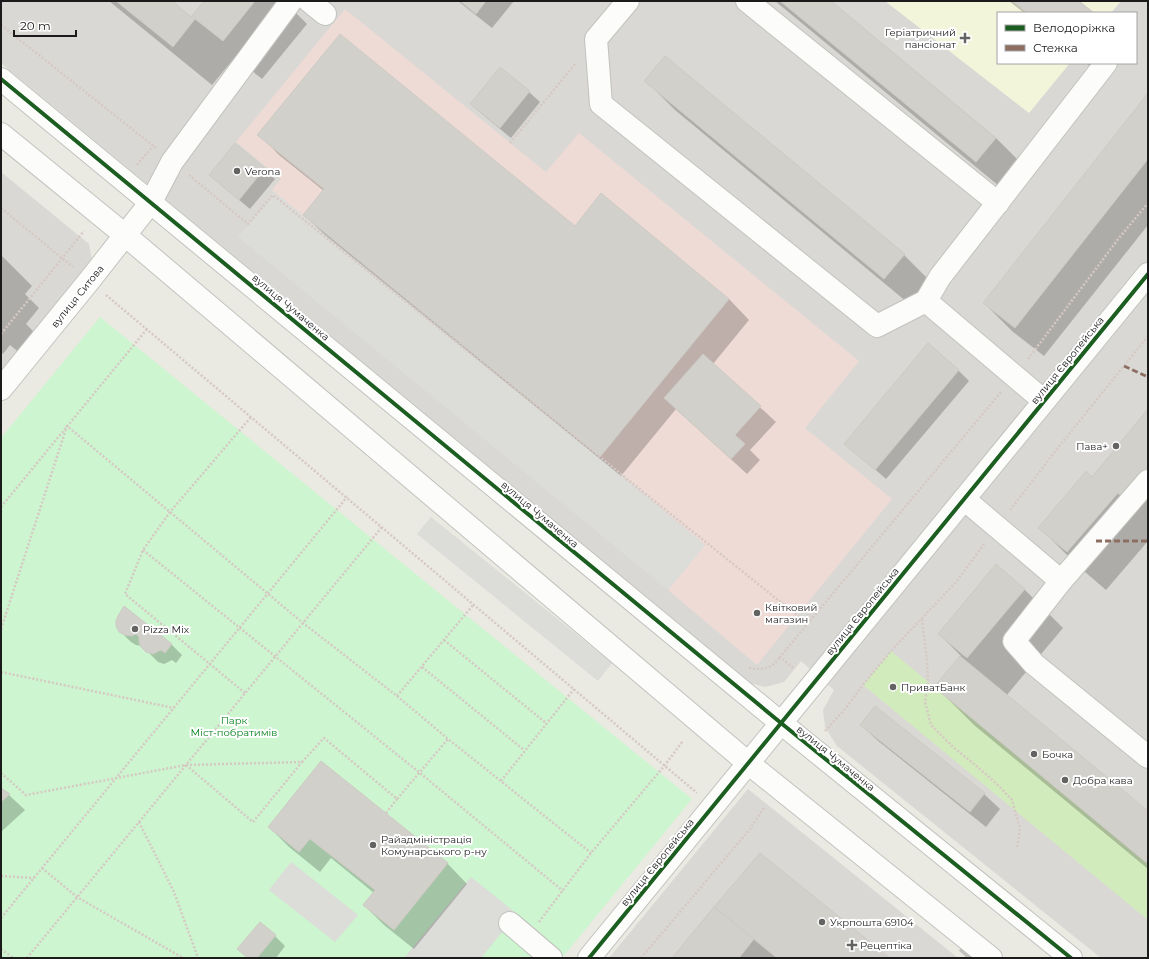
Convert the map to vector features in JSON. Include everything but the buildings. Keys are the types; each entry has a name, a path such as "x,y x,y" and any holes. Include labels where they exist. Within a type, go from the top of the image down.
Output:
{"street":[{"name":"вулиця Ситова","path":"1,389 151,202 172,162 291,1"},
{"path":"628,1 596,39 601,104 877,326 926,301 940,277 1105,64"},
{"path":"747,1 998,203"},
{"name":"вулиця Чумаченка","path":"1,80 151,202 781,723 1071,958"},
{"path":"1,134 125,235 748,763 991,958"},
{"name":"вулиця Європейська","path":"589,958 1148,274"},
{"path":"926,301 1044,401"},
{"path":"1146,487 1061,581 1014,641 1034,664 1148,757"},
{"path":"964,499 1061,581"},
{"path":"510,923 551,958"}],"path":[{"path":"1,25 248,224 273,195 808,624"},
{"path":"510,143 596,39"},
{"path":"135,168 153,146"},
{"path":"742,664 749,668 764,669 775,664 1015,376 1119,238 1148,203"},
{"path":"1,208 79,272"},
{"path":"1,334 84,231"},
{"path":"103,292 698,793"},
{"path":"1,506 147,329"},
{"path":"245,693 125,594 143,550 170,512 251,417"},
{"path":"67,426 303,623 397,696 448,739 591,853"},
{"path":"1,629 67,426"},
{"path":"1,918 347,497"},
{"path":"27,958 382,527"},
{"path":"143,550 420,773 563,891"},
{"path":"397,696 474,604"},
{"path":"922,618 928,681 925,702 931,725 1012,800 1020,829 1017,848"},
{"path":"444,640 546,723"},
{"path":"780,657 792,668"},
{"path":"422,667 524,750"},
{"path":"1,672 174,708"},
{"path":"501,781 524,750 574,689"},
{"path":"825,731 845,709"},
{"path":"186,765 253,822 302,762 324,738 397,799"},
{"path":"386,813 448,739"},
{"path":"527,937 591,853 665,765 683,741"},
{"path":"1,773 26,795 186,765 302,762"},
{"path":"641,958 750,829 764,808"},
{"path":"139,822 174,892 198,958"},
{"path":"42,868 77,897 183,958"},
{"path":"1,876 34,878"},
{"path":"1,948 13,958"}],"shaded area":[{"path":"1,1 1148,1 1148,958 1101,958 837,746 825,727 823,710 834,690 801,661 784,682 765,687 750,683 1,63"},
{"name":"Геріатричний пансіонат","path":"885,1 1121,1 1112,12 997,12 997,64 1069,64 1029,113"},
{"path":"345,9 546,172 579,133 859,361 805,428 892,499 757,665 668,590 705,545 600,457 272,190 281,179 236,142"},
{"path":"1,172 89,244 92,260 1,372"},
{"path":"272,190 705,545 668,590 238,237 273,195"},
{"path":"431,517 612,663 598,681 417,534"},
{"path":"748,789 958,958 609,958"},
{"path":"291,862 358,915 335,942 269,890"},
{"path":"471,877 517,914 481,958 404,958"}],"green space":[{"name":"Парк Міст-побратимів","path":"100,317 692,799 562,958 1,958 1,438"},
{"path":"891,651 1148,864 1148,920 863,685"}],"tunnel":[{"path":"967,958 977,947"}],"marked path":[{"path":"1124,366 1148,377"},
{"path":"1096,541 1148,541"}],"cycle path":[{"path":"1,79 781,723 1071,958"},
{"path":"589,958 1148,274"}],"place":[{"name":"Геріатричний пансіонат","path":"965,38"},
{"name":"Verona","path":"237,171"},
{"name":"Пава+","path":"1116,446"},
{"name":"Квітковий магазин","path":"757,613"},
{"name":"Pizza Mix","path":"135,629"},
{"name":"ПриватБанк","path":"893,687"},
{"name":"Бочка","path":"1034,754"},
{"name":"Добра кава","path":"1065,780"},
{"name":"Райадміністрація Комунарського р-ну","path":"373,845"},
{"name":"Укрпошта 69104","path":"822,922"},
{"name":"Рецептіка","path":"852,945"}]}
